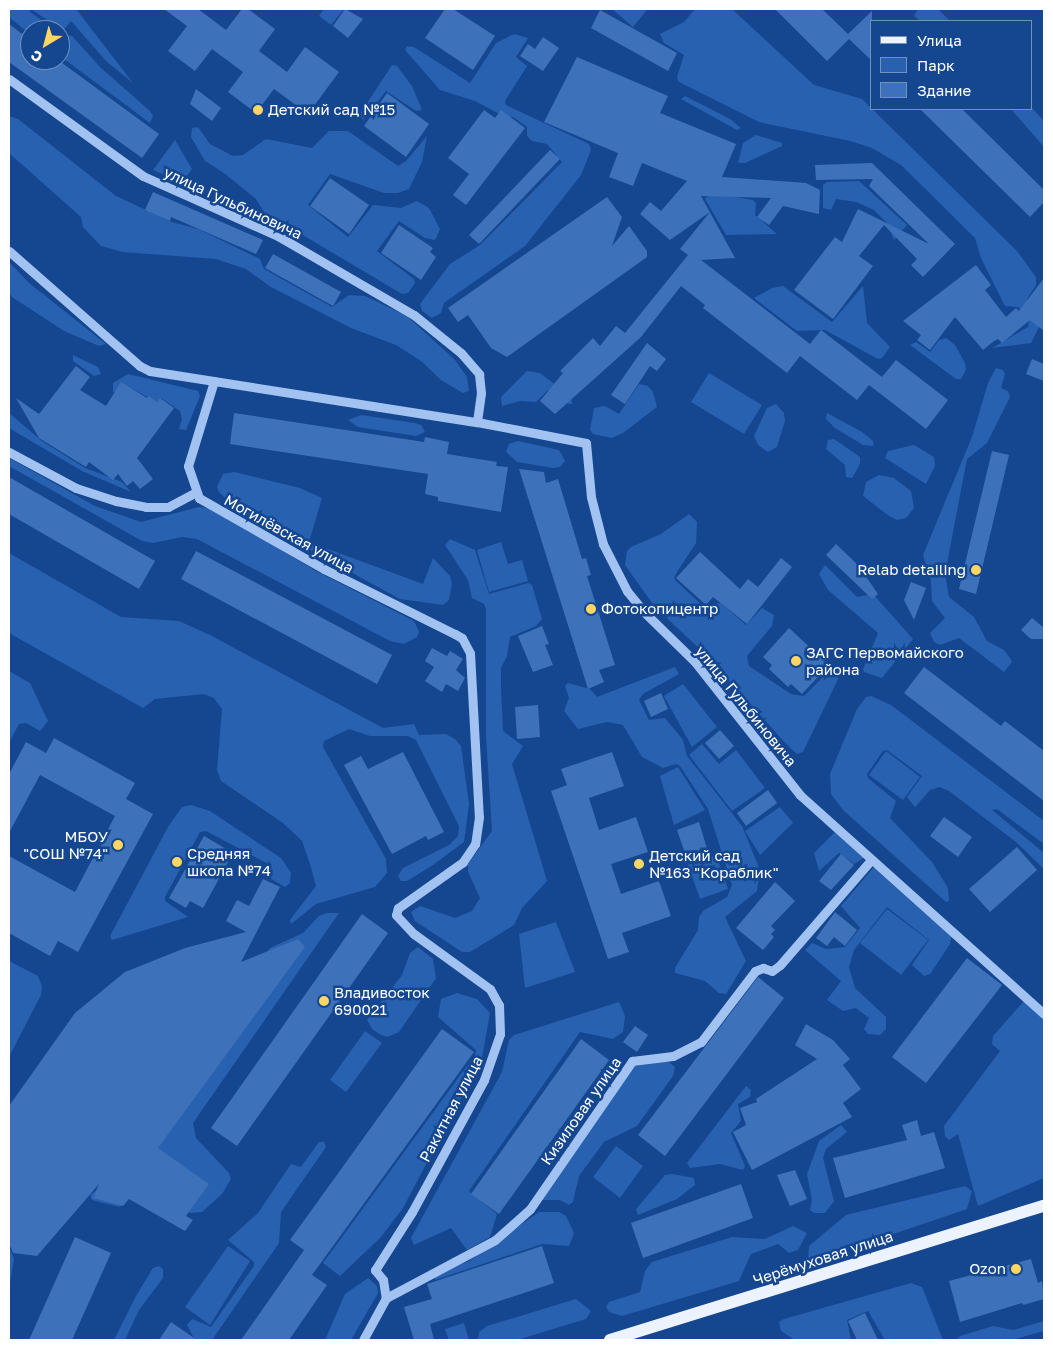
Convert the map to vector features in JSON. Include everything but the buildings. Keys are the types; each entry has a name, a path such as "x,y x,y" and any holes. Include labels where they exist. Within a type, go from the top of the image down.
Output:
{"main road":[{"name":"Черёмуховая улица","path":"610,1340 637,1337 1044,1206"}],"street":[{"name":"улица Гульбиновича","path":"9,79 151,181 278,236 414,315 461,353 479,374 481,393 477,422"},
{"name":"улица Гульбиновича","path":"9,251 140,366 158,373 477,422 586,443 595,521 612,564 627,591 694,662 800,795 1044,1014"},
{"name":"Могилёвская улица","path":"214,381 188,466 196,492 205,504 324,569 455,634 462,638 470,653"},
{"path":"9,452 76,488 116,501 146,507 168,506 196,492"},
{"name":"Ракитная улица","path":"386,1298 384,1280 375,1270 412,1212 484,1080 500,1034 499,1005 490,989 414,934 396,915 398,908 463,862 475,844 479,817 470,653"},
{"name":"Кизиловая улица","path":"386,1298 495,1240 530,1209 632,1061 673,1056 701,1042 755,972 763,968 772,970 780,965 872,860"},
{"path":"363,1340 386,1298"}],"green space":[{"path":"9,9 30,9 30,12 41,20 20,20 20,26 10,18"},
{"path":"31,9 76,9 133,83 106,61 70,20 47,20"},
{"path":"324,9 344,9 331,25 319,16"},
{"path":"612,9 644,9 646,11 633,27"},
{"path":"695,9 732,9 814,85 862,99 870,107 870,110 873,110 1017,251 1036,277 1036,285 1027,299 1037,309 1041,323 1031,343 992,348 1028,327 1029,321 1018,307 1005,306 981,258 975,238 901,165 872,148 850,141 759,122 679,82 677,77 684,55 664,43 660,34 684,22"},
{"path":"918,9 938,9 949,20 919,20 914,16"},
{"path":"514,34 528,38 516,57 527,66 505,101 506,105 589,144 591,150 581,175 525,246 444,303 441,313 432,318 422,311 420,304 450,264 480,245 562,162 547,144 532,141 527,136 527,127 513,117 507,118 475,101 440,90 405,50 407,46 414,47 470,83 496,43"},
{"path":"70,36 100,67 150,111 153,116 150,123 70,63"},
{"path":"392,65 397,66 412,86 422,110 416,111 386,91 363,120 360,114"},
{"path":"685,96 730,119 741,128 737,130 681,99"},
{"path":"1033,109 1044,121 1044,147 1012,110"},
{"path":"9,116 18,119 116,196 172,222 198,229 260,259 264,269 332,307 349,295 365,296 407,316 455,360 467,377 469,391 463,393 441,380 421,361 396,345 351,328 271,287 246,269 216,259 123,252 101,246 83,227 81,217 9,153"},
{"path":"198,127 210,144 233,156 243,155 266,139 312,148 329,131 348,131 398,166 406,161 427,136 422,162 409,189 398,193 384,193 330,174 308,205 348,237 373,205 401,208 417,201 429,208 440,229 435,240 425,238 399,221 377,251 414,279 415,283 408,293 402,294 264,212 256,199 224,173 205,161 191,137 192,128"},
{"path":"756,135 782,143 782,146 745,163 738,163 743,143"},
{"path":"175,140 192,169 182,182 153,170"},
{"path":"859,181 907,225 894,240 887,223 874,210 856,202 836,199 831,210 823,208 823,185 827,182"},
{"path":"711,193 753,200 756,203 755,215 777,234 726,235 705,199"},
{"path":"9,262 29,283 106,344 99,346 64,331 12,297 9,293"},
{"path":"783,286 832,322 863,286 867,323 890,347 882,358 878,359 825,330 797,331 754,298 772,288"},
{"path":"946,338 955,345 965,363 966,370 961,379 956,379 910,345 916,342 930,352 939,340"},
{"path":"73,355 98,367 101,374 94,376 73,361"},
{"path":"996,368 1003,370 1005,374 1001,388 1008,391 1010,397 987,443 967,459 945,574 949,597 974,617 987,641 1004,650 1010,658 1012,662 1004,672 959,638 940,645 934,642 930,633 945,618 932,601 931,581 923,555 972,437 988,383"},
{"path":"527,371 540,373 571,397 572,404 564,403 548,390 536,402 520,401 502,406 501,397"},
{"path":"709,373 762,405 744,434 691,402"},
{"path":"128,374 198,391 200,396 186,430 179,429 182,419 180,411 161,398 157,402 129,387 113,392 113,383"},
{"path":"639,384 648,386 653,392 657,407 623,433 612,438 593,434 590,430 594,408 605,406 619,414"},
{"path":"776,404 784,413 785,421 777,447 768,452 758,445 754,436 767,408"},
{"path":"9,413 42,441 85,468 122,482 131,492 82,471 9,428"},
{"path":"827,413 862,432 873,441 874,446 863,445 835,428 826,419"},
{"path":"361,415 415,423 421,425 425,432 416,436 358,427 348,420"},
{"path":"834,439 860,457 860,464 852,478 846,477 845,465 826,449 828,440"},
{"path":"518,441 559,450 565,461 560,467 553,468 517,462 506,452 509,444"},
{"path":"914,445 934,457 935,466 926,484 885,458 888,451"},
{"path":"9,458 95,506 141,522 199,507 212,509 316,571 414,621 419,632 417,637 404,644 390,641 197,539 182,537 153,543 142,541 9,466"},
{"path":"234,472 300,488 322,498 309,542 423,584 433,558 450,576 452,584 449,600 443,605 400,599 236,509 219,492 217,487 223,474"},
{"path":"879,475 894,478 911,491 914,508 906,518 897,520 889,516 863,496 866,482"},
{"path":"689,514 697,522 696,543 674,578 677,582 703,606 721,603 746,625 762,608 774,615 772,626 747,656 749,666 791,694 804,696 833,667 840,670 840,675 803,752 797,754 789,747 704,653 655,607 625,565 627,551 631,547 661,534"},
{"path":"450,539 475,550 489,594 528,583 532,585 542,619 536,626 510,637 507,656 501,668 501,688 503,731 523,746 512,764 547,881 522,908 514,925 470,952 462,952 415,921 411,912 420,906 455,918 472,911 480,898 468,872 468,864 492,831 486,737 486,609 484,604 472,598 468,580 445,545"},
{"path":"501,542 508,564 522,560 528,581 489,592 477,550"},
{"path":"9,553 121,617 179,621 212,636 383,728 414,724 419,735 446,734 455,739 461,746 469,804 464,842 433,865 407,881 401,881 398,876 403,868 449,845 458,836 459,826 416,740 408,736 370,736 349,729 324,741 323,747 386,859 387,873 375,887 316,904 291,924 290,920 316,886 310,864 302,841 283,823 221,781 217,770 222,709 214,698 204,694 155,699 143,708 9,633"},
{"path":"825,565 857,597 873,594 913,639 882,678 864,672 863,669 878,633 828,590 819,574"},
{"path":"675,667 679,674 643,694 639,700 649,720 665,718 683,740 687,756 742,826 760,870 757,891 725,917 746,961 726,994 719,993 705,981 675,973 675,968 698,930 699,917 703,911 727,897 732,885 708,809 680,766 676,764 663,768 642,757 623,725 607,722 578,729 564,711 569,698 565,686 568,683 590,689 597,697"},
{"path":"9,671 30,683 48,721 40,731 26,723 19,724 9,743"},
{"path":"683,684 717,727 692,747 664,696"},
{"path":"871,696 891,705 1044,821 1044,844 997,809 992,810 1044,853 1044,869 1016,842 949,791 939,787 930,790 915,807 907,797 922,776 887,750 883,751 867,774 868,778 896,801 890,818 932,862 948,888 949,901 946,902 843,810 831,794 830,774 857,709 866,697"},
{"path":"702,744 719,764 736,750 765,788 732,811 689,755"},
{"path":"886,751 920,777 903,800 869,775"},
{"path":"678,767 705,810 674,825 660,776"},
{"path":"191,805 210,811 281,858 291,873 290,883 285,887 268,877 270,865 206,831 200,832 165,897 165,901 188,917 112,940 110,936 168,827 182,807"},
{"path":"780,807 793,823 760,855 745,831"},
{"path":"835,832 864,858 854,864 839,853 819,871 814,853"},
{"path":"716,855 728,889 700,899 688,865"},
{"path":"883,867 952,934 950,944 930,974 924,976 912,965 929,940 887,907 854,950 849,967 855,988 886,1017 886,1029 880,1035 868,1034 864,1029 869,1018 856,1008 843,1011 827,1000 841,981 805,950 812,943 826,949 845,947 860,928 841,906 873,868"},
{"path":"887,909 928,940 901,975 860,943"},
{"path":"327,913 339,913 193,1123 196,1138 229,1173 231,1179 222,1194 202,1212 191,1213 130,1195 120,1207 92,1200 90,1195 108,1182 139,1140 270,948 303,933 319,916"},
{"path":"556,922 575,972 525,988 519,934"},
{"path":"418,947 433,959 436,978 399,1032 387,1037 381,1035 372,1029 367,1020 402,975 410,953"},
{"path":"9,961 38,976 42,986 41,995 9,1057"},
{"path":"457,993 477,999 490,1013 482,1058 403,1208 381,1237 340,1276 323,1263 475,1055 476,1050 438,1017 441,999"},
{"path":"1024,1001 1044,1016 1044,1178 978,1206 958,1134 949,1140 945,1136 944,1126 1000,1051 992,1044 993,1036"},
{"path":"619,1002 625,1016 623,1032 613,1039 580,1032 469,1191 497,1214 490,1237 467,1250 451,1228 414,1245 411,1238 502,1072 509,1040 514,1035"},
{"path":"365,1031 382,1043 346,1092 330,1080"},
{"path":"667,1061 675,1067 673,1076 637,1126 604,1142 579,1176 573,1202 569,1205 560,1200 541,1200 539,1198 635,1066"},
{"path":"746,1086 751,1090 750,1097 738,1104 741,1121 731,1133 745,1166 743,1170 720,1164 690,1168 687,1163"},
{"path":"841,1125 847,1132 826,1149 823,1158 834,1201 825,1213 814,1213 810,1210 812,1200 807,1174 819,1141"},
{"path":"319,1142 324,1142 326,1147 281,1212 279,1243 212,1340 195,1340 187,1325 192,1319 211,1327 254,1266 254,1262 228,1240 258,1213 291,1164 301,1167"},
{"path":"616,1146 643,1166 620,1198 593,1177"},
{"path":"672,1174 694,1178 695,1185 677,1199 638,1215 636,1209 665,1175"},
{"path":"965,1186 972,1191 967,1209 814,1261 808,1259 809,1246 846,1215"},
{"path":"539,1212 559,1212 566,1216 574,1233 569,1246 542,1244 435,1280 435,1274 469,1261"},
{"path":"793,1226 807,1233 798,1250 789,1253 778,1244 751,1254 739,1281 622,1316 609,1312 606,1307 609,1302 640,1292 645,1271 652,1262 732,1237 765,1239"},
{"path":"9,1246 14,1259 9,1289"},
{"path":"228,1246 250,1261 210,1325 185,1307"},
{"path":"159,1266 163,1269 163,1278 139,1310 125,1340 114,1340 136,1296 153,1268"},
{"path":"368,1278 377,1286 378,1293 351,1340 325,1340 345,1294"},
{"path":"911,1283 922,1287 943,1340 885,1340 868,1311 847,1320 851,1340 795,1340 781,1331 779,1322 784,1319"},
{"path":"576,1299 591,1311 586,1319 517,1340 478,1340 479,1332 487,1326"},
{"path":"1044,1321 1044,1331 1011,1340 956,1340 960,1336 993,1326 1013,1330"},
{"path":"464,1323 469,1340 449,1340 445,1329"}],"place":[{"name":"Детский сад №15","path":"258,110"},
{"name":"Relab detailing","path":"976,570"},
{"name":"Фотокопицентр","path":"591,609"},
{"name":"ЗАГС Первомайского района","path":"796,661"},
{"name":"МБОУ \"СОШ №74\"","path":"118,845"},
{"name":"Средняя школа №74","path":"177,862"},
{"name":"Детский сад №163 \"Кораблик\"","path":"639,864"},
{"name":"Владивосток 690021","path":"324,1001"},
{"name":"Ozon","path":"1016,1269"}]}
